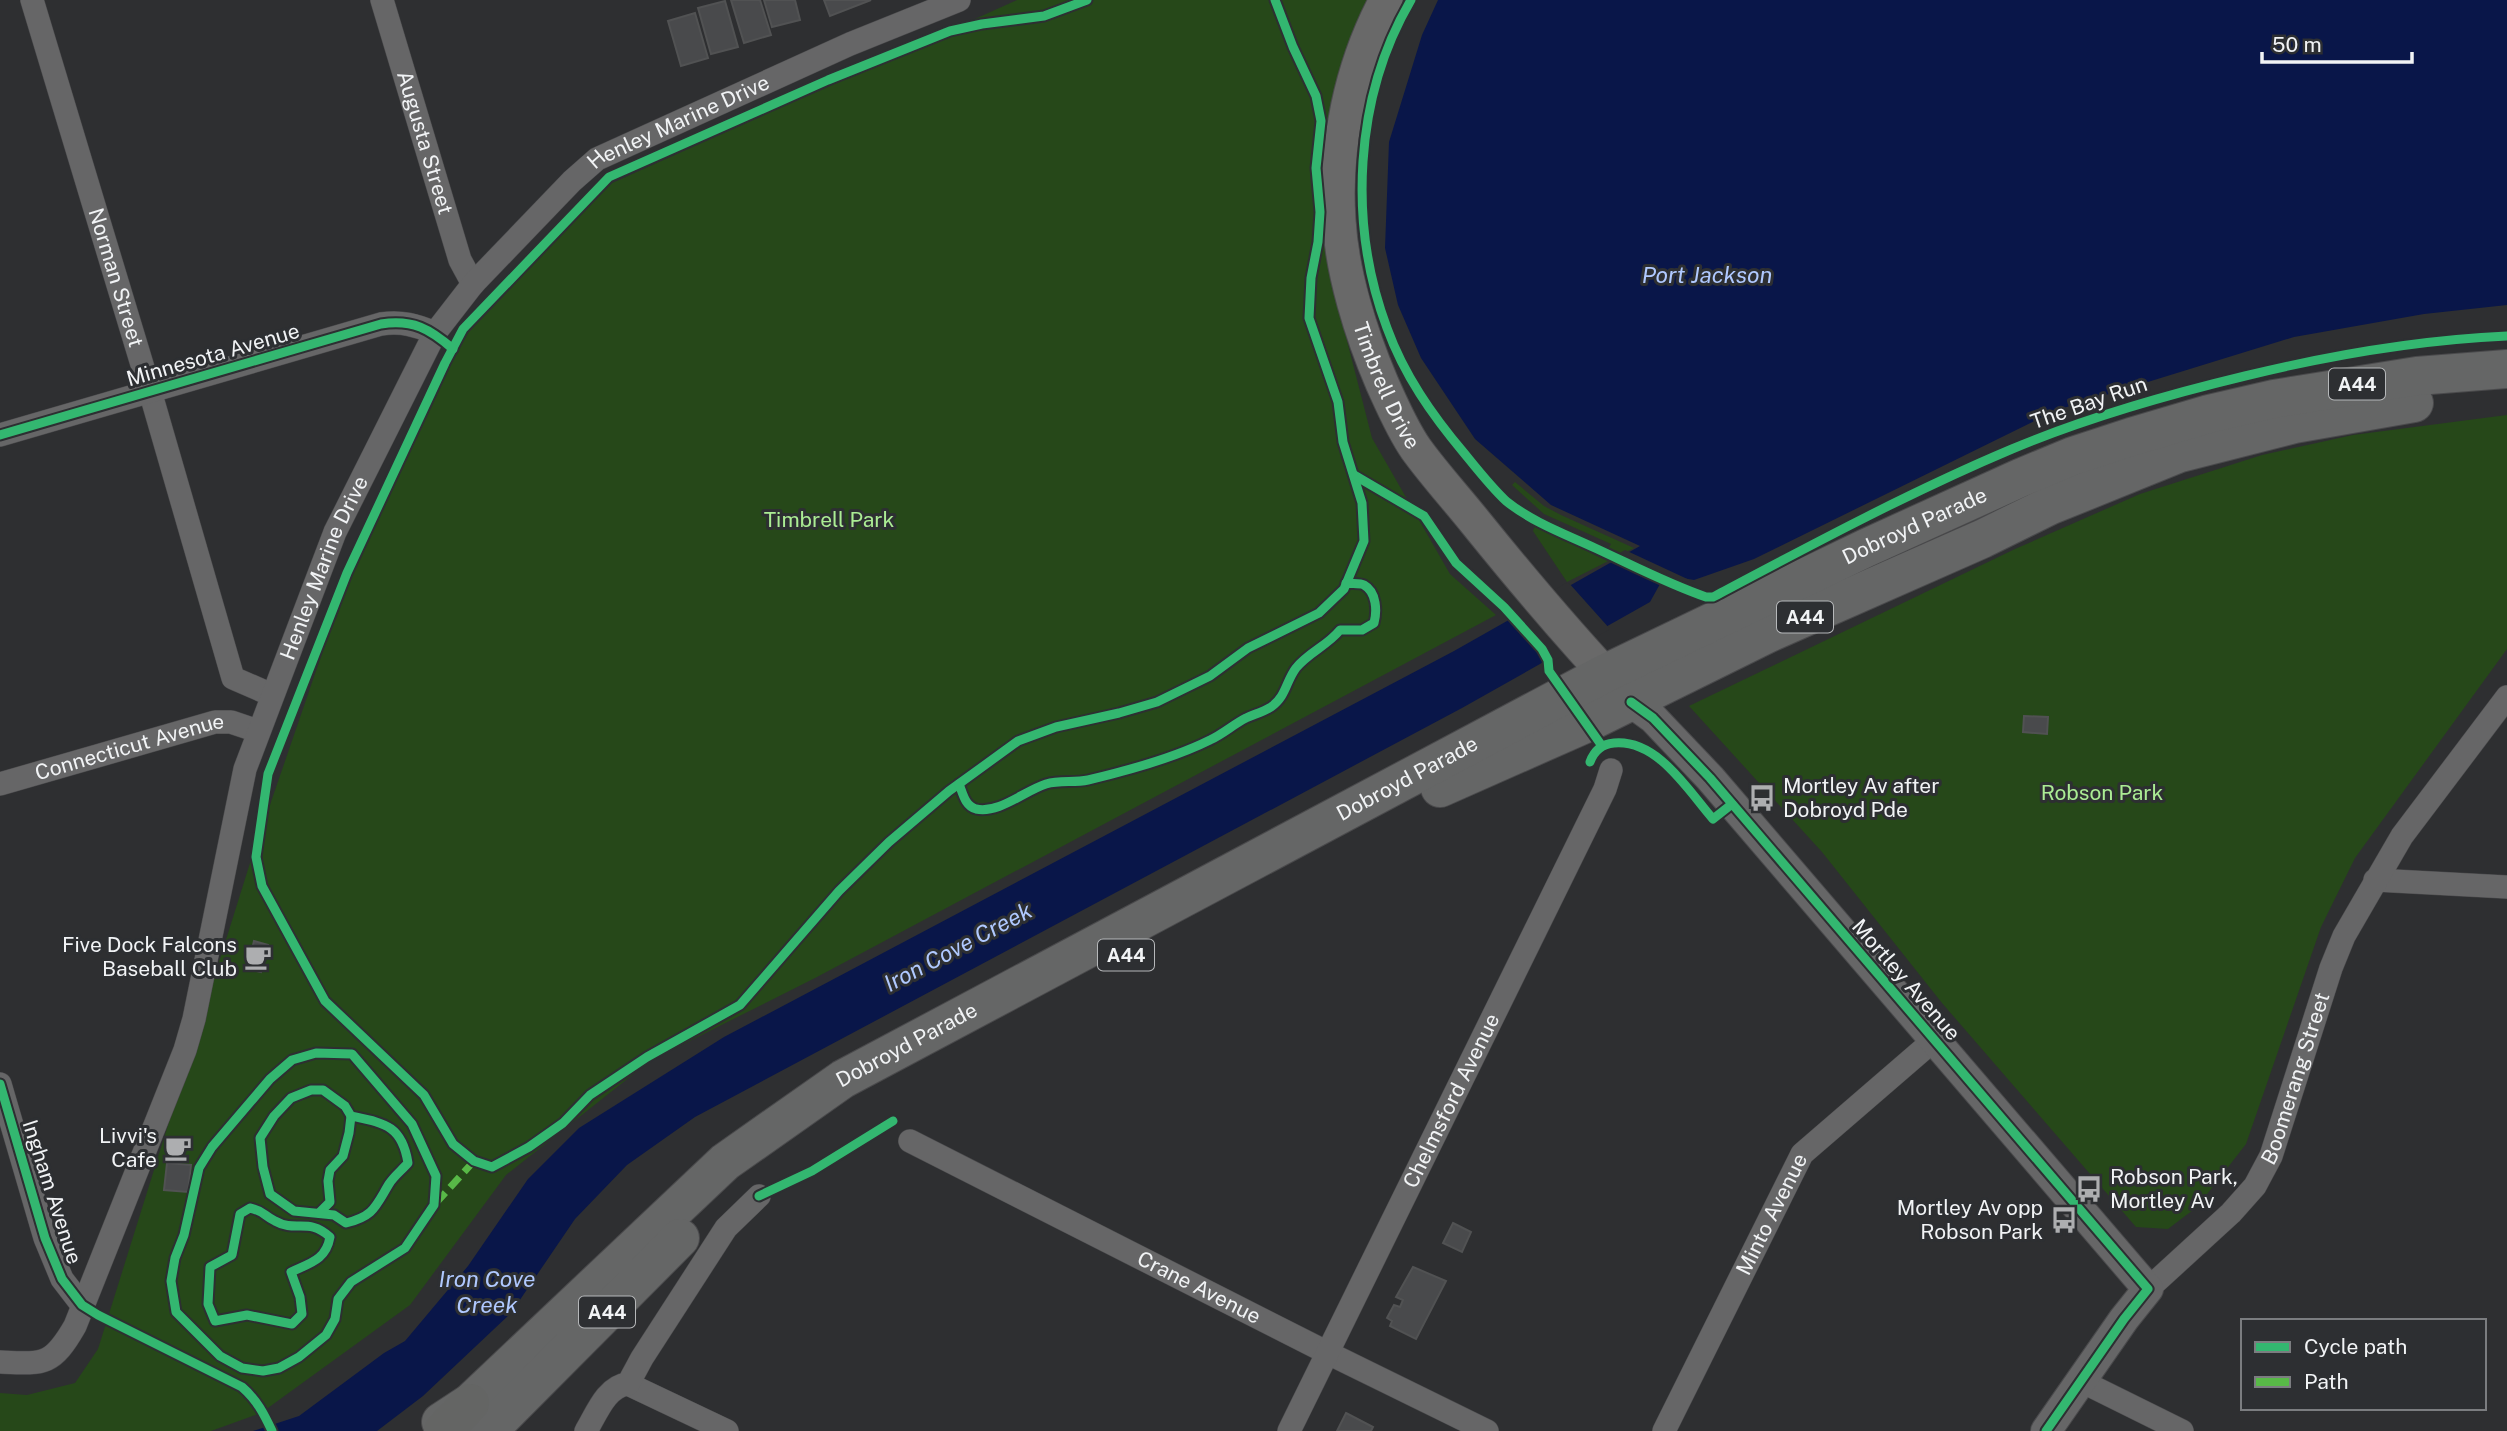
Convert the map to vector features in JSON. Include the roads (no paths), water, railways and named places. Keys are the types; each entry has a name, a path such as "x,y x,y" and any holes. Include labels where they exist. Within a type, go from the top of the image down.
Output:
{"highway":[{"name":"Dobroyd Parade","path":"479,1417 725,1162 815,1097 843,1079 1595,663 2073,456 2131,437 2209,414 2334,388 2417,376 2507,369"},
{"name":"Dobroyd Parade","path":"428,1431 479,1417 707,1212 792,1143 886,1084 1434,791 1630,702 1769,633 1982,539 2049,506 2180,453 2294,424 2367,410 2507,394"},
{"path":"443,1431 479,1417"}],"main road":[{"name":"Timbrell Drive","path":"1386,0 1373,24 1357,67 1345,117 1339,173 1339,220 1357,314 1373,362 1415,447 1533,593 1630,702"}],"street":[{"name":"Norman Street","path":"32,0 233,678 272,695"},
{"name":"Augusta Street","path":"382,0 460,260 473,284"},
{"name":"Henley Marine Drive","path":"0,1362 46,1362 63,1348 75,1326 185,1050 194,1019 245,769 258,731 335,532 435,333 473,284 572,181 597,159 926,7 960,0"},
{"name":"Minnesota Avenue","path":"0,435 381,324 411,324 435,333"},
{"name":"Boomerang Street","path":"2046,1431 2148,1289 2231,1213 2255,1186 2271,1156 2331,968 2344,936 2402,836 2507,697"},
{"name":"Mortley Avenue","path":"1630,702 1653,718 1688,754 2148,1289"},
{"name":"Connecticut Avenue","path":"0,784 215,722 231,722 258,731"},
{"name":"Chelmsford Avenue","path":"1289,1431 1605,789 1611,770"},
{"path":"2375,880 2507,887"},
{"name":"Minto Avenue","path":"1664,1431 1802,1154 1934,1040"},
{"name":"Ingham Avenue","path":"0,1084 45,1238 62,1279 82,1305"},
{"name":"Crane Avenue","path":"910,1141 1487,1431"},
{"path":"628,1384 726,1228 759,1196"},
{"path":"2081,1381 2182,1431"},
{"path":"586,1431 609,1395 617,1387 628,1384 727,1431"}],"water":[{"name":"Port Jackson","path":"1438,0 2507,0 2507,305 2424,314 2294,337 2057,410 1754,559 1694,580 1665,575 1650,602 1462,708 695,1117 627,1165 575,1219 511,1313 423,1396 377,1431 253,1431 299,1416 384,1353 405,1341 468,1266 528,1179 579,1128 724,1037 1454,651 1640,546 1551,505 1475,439 1421,358 1398,305 1385,248 1389,142 1422,35"}],"place":[{"name":"Mortley Av after Dobroyd Pde","path":"1762,798"},
{"name":"Five Dock Falcons Baseball Club","path":"258,957"},
{"name":"Livvi's Cafe","path":"178,1148"},
{"name":"Robson Park, Mortley Av","path":"2089,1189"},
{"name":"Mortley Av opp Robson Park","path":"2064,1220"}],"park label":[{"name":"Timbrell Park","path":"829,520"},
{"name":"Robson Park","path":"2102,793"}],"water label":[{"name":"Iron Cove Creek","path":"958,947"},
{"name":"Iron Cove Creek","path":"487,1292"}]}
